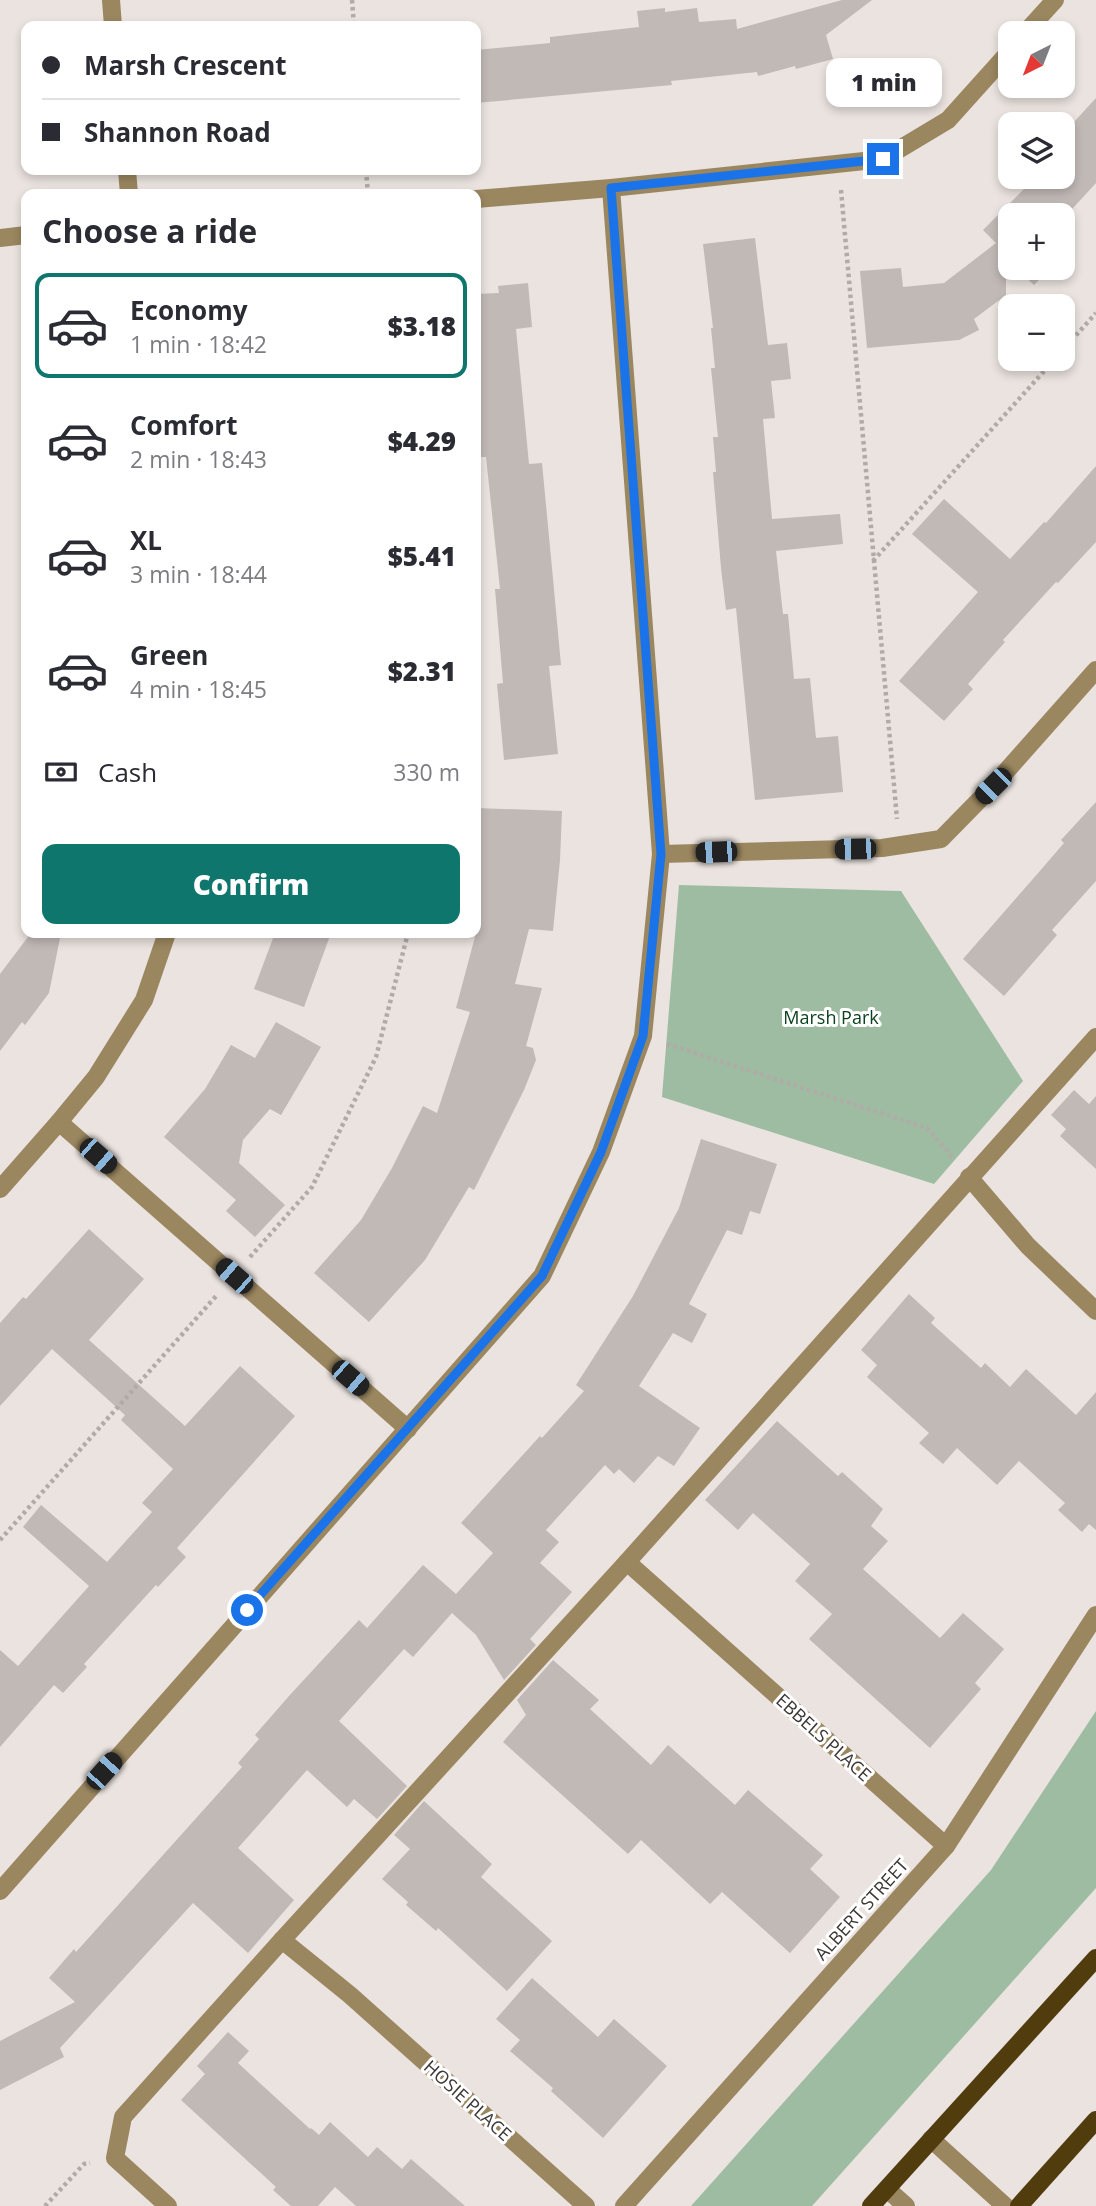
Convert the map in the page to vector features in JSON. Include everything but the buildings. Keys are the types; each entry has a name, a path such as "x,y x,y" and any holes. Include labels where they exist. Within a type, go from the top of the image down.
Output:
{"main road":[{"path":"872,2206 1096,1958"},
{"path":"1019,2206 1096,2120"}],"street":[{"path":"111,0 113,21"},
{"path":"1036,21 1055,0"},
{"path":"481,199 611,188 883,159 948,120 998,64"},
{"path":"0,1891 542,1276 601,1152 643,1036 661,854 611,188"},
{"path":"0,238 21,236"},
{"path":"661,854 882,848 941,839 993,786 1096,670"},
{"path":"0,1189 96,1077 144,1000 165,938"},
{"path":"168,2206 115,2158 123,2117 627,1562 1096,1037"},
{"path":"59,1122 408,1429"},
{"path":"969,1177 1028,1246 1096,1311"},
{"name":"EBBELS PLACE","path":"627,1562 946,1846"},
{"name":"ALBERT STREET","path":"624,2206 946,1846 1096,1615"},
{"name":"HOSIE PLACE","path":"282,1940 350,1995 586,2206"},
{"path":"932,2139 1005,2206"},
{"path":"887,2189 905,2206"}],"path":[{"path":"352,0 354,21"},
{"path":"838,164 900,845"},
{"path":"1075,336 1096,313"},
{"path":"873,561 1044,371"},
{"path":"643,1036 927,1128 969,1177"},
{"path":"45,2206 83,2164 115,2158"}],"green space":[{"name":"Marsh Park","path":"679,885 901,891 1023,1081 934,1184 662,1097"},
{"path":"1096,1711 1096,1888 812,2206 691,2206 991,1870"}],"route":[{"path":"247,1610 542,1276 601,1152 643,1036 661,854 611,188 883,159"}]}
